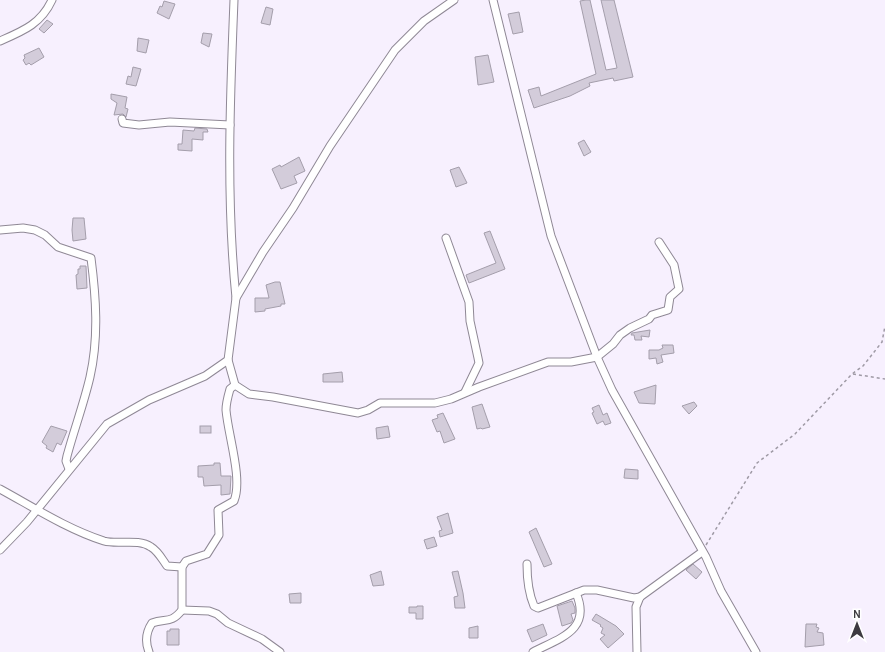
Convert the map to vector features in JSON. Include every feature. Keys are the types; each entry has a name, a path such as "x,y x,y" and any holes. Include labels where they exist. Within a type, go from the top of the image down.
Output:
{"street":[{"path":"0,41 19,33 38,21 44,15 52,0"},
{"path":"234,0 230,75 230,242 236,298 228,360 235,385 249,394 358,413 368,410 380,403 435,403 451,399 548,362 571,362 597,357 630,328 649,320 652,315 668,310 670,297 679,289 674,264 659,242"},
{"path":"236,298 263,252 293,208 330,146 395,50 424,21 454,0"},
{"path":"493,0 552,236 597,357 612,390 702,552 721,591 756,652"},
{"path":"122,119 123,124 139,125 170,122 230,125"},
{"path":"0,230 23,228 35,230 45,234 58,247 91,258 96,315 95,345 91,375 67,456 66,462 69,469"},
{"path":"446,238 469,302 471,327 479,364 466,392"},
{"path":"0,550 37,509 107,424 149,400 205,376 228,360"},
{"path":"148,652 146,643 148,629 152,623 168,621 176,618 182,610 182,567 186,561 207,554 219,535 218,510 234,501 237,493 232,442 226,410 230,389 235,385"},
{"path":"0,489 88,535 106,542 144,544 151,547 167,566 182,567"},
{"path":"527,564 527,576 534,606 538,608 584,590 597,590 614,595 634,598 640,597 702,552"},
{"path":"533,652 566,635 580,620 581,605 576,593"},
{"path":"637,652 636,607 640,597"},
{"path":"182,610 209,611 217,614 228,623 262,639 280,652"}],"path":[{"path":"702,552 757,463 795,434 852,374 864,366 882,342 885,326"},
{"path":"852,374 885,379"}],"building":[{"path":"590,0 606,70 617,68 601,0 614,0 633,77 614,81 613,78 589,83 590,86 570,96 534,108 528,90 539,87 541,96 596,74 580,1"},
{"path":"164,1 175,4 169,19 157,13 160,6 162,7"},
{"path":"266,7 273,9 270,25 261,23"},
{"path":"519,12 523,32 513,34 508,14"},
{"path":"47,20 53,24 44,33 39,29"},
{"path":"203,33 212,34 209,47 201,43"},
{"path":"138,38 149,40 146,53 137,51"},
{"path":"39,48 44,57 31,65 29,63 26,65 23,60 25,58 24,55"},
{"path":"488,55 494,82 478,85 475,57"},
{"path":"133,67 141,69 136,86 126,84 128,76 131,77"},
{"path":"111,94 127,97 125,108 128,109 126,117 123,114 114,115 117,103 111,99"},
{"path":"195,128 207,129 208,132 203,132 203,140 192,139 192,151 178,150 178,144 182,144 183,130 194,131"},
{"path":"584,140 591,152 584,156 578,143"},
{"path":"299,157 305,171 294,176 297,183 281,189 272,169 280,165 281,167"},
{"path":"459,167 467,183 456,187 450,170"},
{"path":"73,218 84,218 86,239 73,241"},
{"path":"490,231 505,269 469,283 466,275 496,263 484,233"},
{"path":"80,266 86,266 87,288 77,289 76,275 78,274 78,269 80,269"},
{"path":"280,282 285,304 265,309 265,311 255,312 255,298 269,298 266,285"},
{"path":"650,330 649,337 641,336 642,340 635,340 634,335 631,335 632,333"},
{"path":"662,345 673,345 674,353 661,355 663,362 657,364 656,358 649,359 649,350 659,350 663,348"},
{"path":"342,372 343,382 323,382 323,374"},
{"path":"656,385 655,404 639,403 634,392"},
{"path":"694,402 697,406 689,414 682,406"},
{"path":"482,404 490,427 477,429 472,407"},
{"path":"599,405 603,415 607,413 611,423 605,425 603,421 597,424 592,413 594,412 592,408"},
{"path":"443,413 455,439 444,443 440,431 437,432 432,420 438,418 437,415"},
{"path":"51,426 67,431 61,445 57,443 53,452 46,448 47,446 42,442"},
{"path":"200,426 211,426 211,433 200,433"},
{"path":"388,426 390,437 377,439 376,428"},
{"path":"214,463 220,463 221,476 231,476 230,494 221,495 221,485 204,486 203,477 198,477 198,466 214,465"},
{"path":"625,469 638,470 638,479 624,478"},
{"path":"448,513 453,533 440,537 439,531 442,530 437,517"},
{"path":"536,528 552,564 544,567 529,532"},
{"path":"434,537 437,546 427,549 424,540"},
{"path":"693,564 702,572 696,579 686,570"},
{"path":"381,571 384,585 373,586 370,575"},
{"path":"458,571 465,608 455,608 454,597 458,596 452,572"},
{"path":"301,593 301,603 290,603 289,594"},
{"path":"572,601 575,608 575,613 571,614 573,620 571,623 562,626 557,606"},
{"path":"423,606 423,619 416,619 416,613 409,613 409,607"},
{"path":"596,614 616,626 624,634 608,648 600,639 605,635 601,633 603,628 600,626 601,625 592,620"},
{"path":"543,624 547,635 532,642 527,630"},
{"path":"806,624 817,624 816,627 819,628 817,632 823,633 824,645 805,647"},
{"path":"478,626 478,638 469,638 469,628"},
{"path":"170,629 179,629 179,645 167,645 167,631 170,631"}]}
